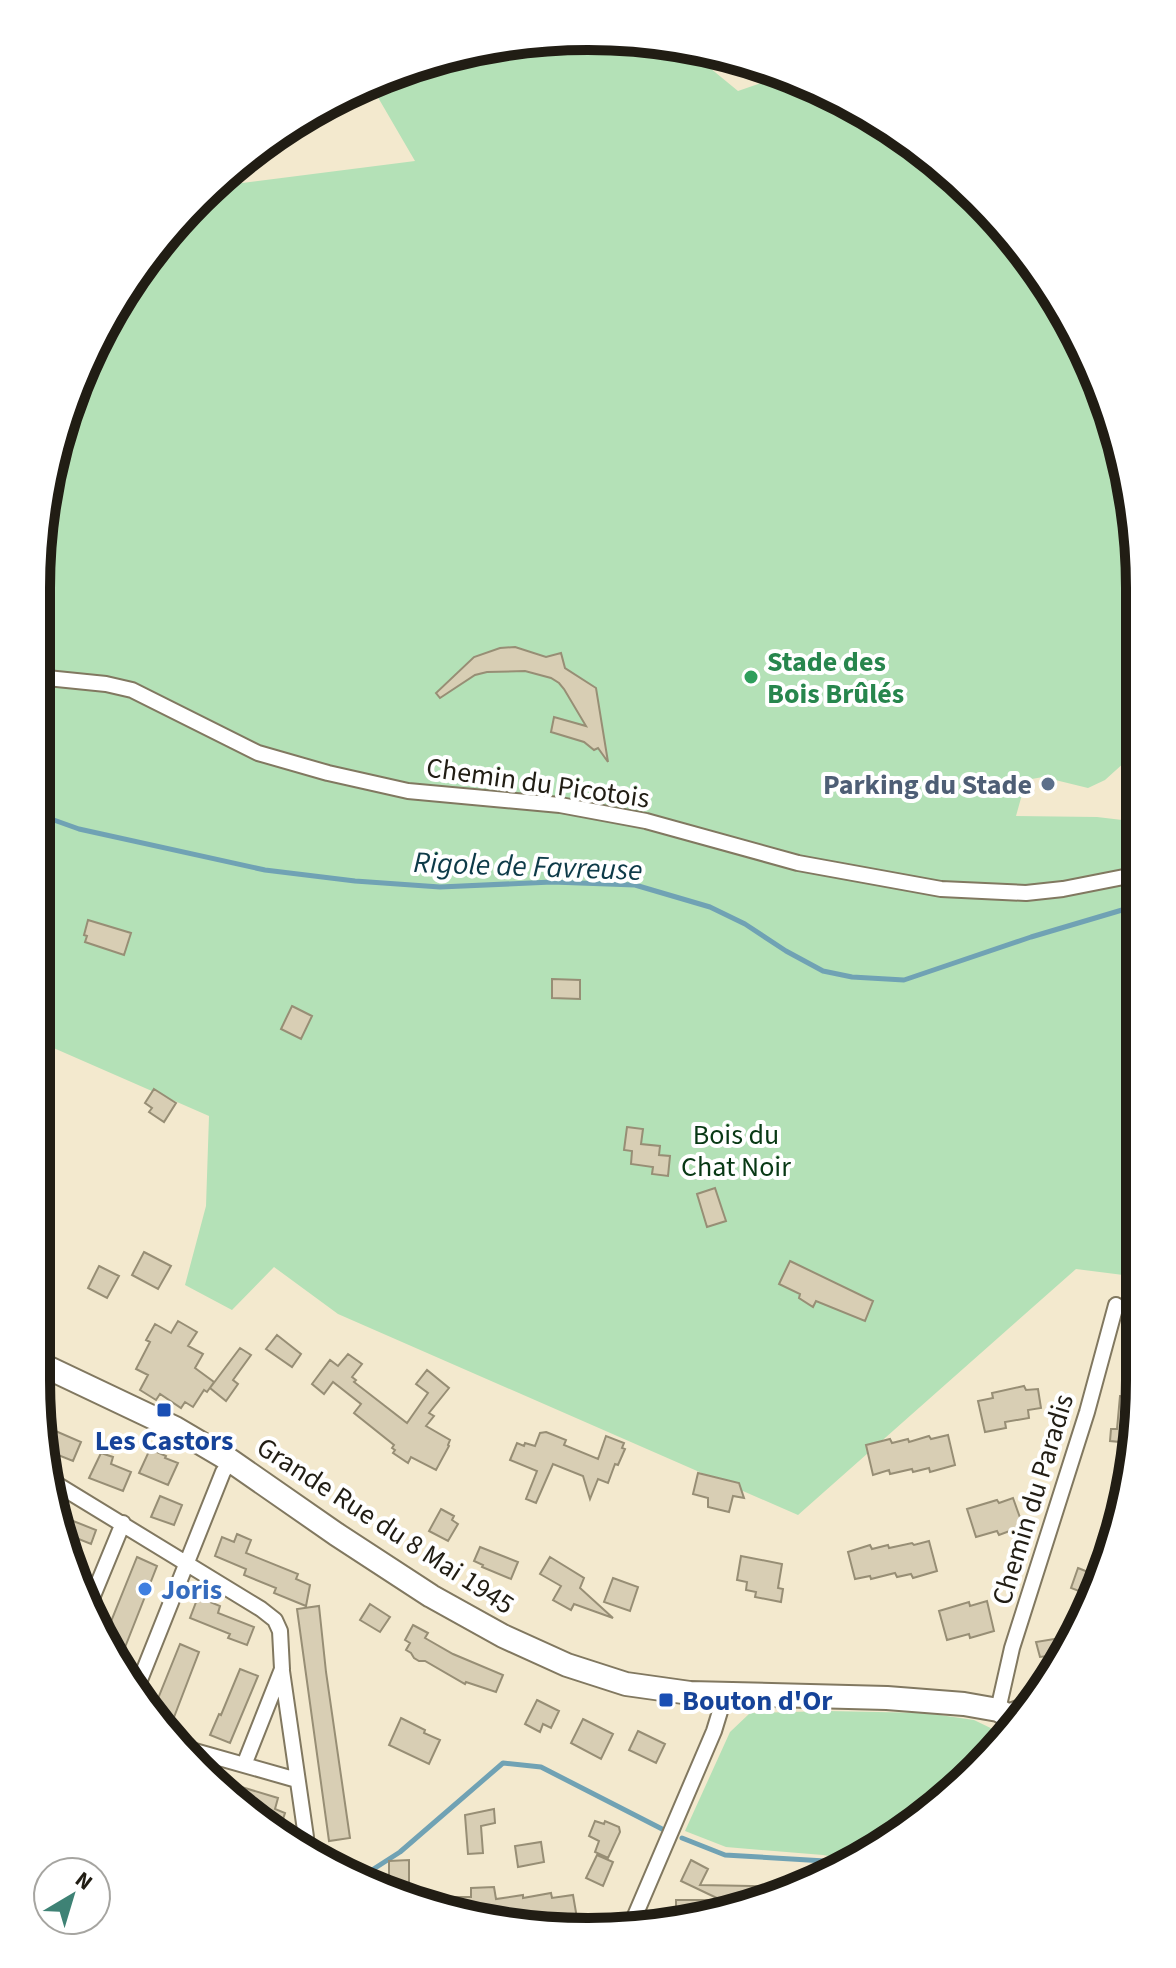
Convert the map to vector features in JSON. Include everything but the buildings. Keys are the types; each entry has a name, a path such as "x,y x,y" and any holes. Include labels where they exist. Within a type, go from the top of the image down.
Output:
{"main road":[{"name":"Grande Rue du 8 Mai 1945","path":"50,1369 175,1428 231,1461 431,1596 516,1642 567,1665 626,1684 690,1693 887,1698 964,1704 1006,1714"}],"street":[{"name":"Chemin du Picotois","path":"50,678 132,690 258,753 328,773 408,791 560,805 646,821 798,863 941,889 1026,893 1126,877"},
{"name":"Chemin du Paradis","path":"1006,1714 1012,1648 1087,1412 1116,1305"},
{"path":"141,1678 185,1563 223,1472 231,1461"},
{"path":"60,1486 275,1620 280,1631 282,1669 306,1837"},
{"path":"94,1593 123,1523"},
{"path":"244,1765 282,1669"},
{"path":"635,1916 714,1731 725,1695"},
{"path":"201,1753 297,1780"}],"green space":[{"name":"Bois du Chat Noir","path":"553,51 623,51 703,62 738,91 767,81 794,91 857,122 916,161 992,233 1035,289 1071,350 1108,449 1116,483 1125,553 1126,761 1105,780 1088,788 1043,777 1026,780 1016,816 1126,820 1126,1275 1076,1269 798,1515 338,1314 274,1267 232,1310 185,1285 206,1206 209,1116 50,1046 51,553 60,483 91,382 122,319 161,260 233,184 415,161 376,94 449,68 483,60"},
{"path":"750,1713 926,1713 974,1720 996,1731 916,1807 836,1857 726,1847 685,1831 730,1732"}],"waterway":[{"name":"Rigole de Favreuse","path":"50,819 79,829 265,870 355,881 440,887 552,882 635,885 710,907 745,924 823,971 852,977 904,980 1126,909"},
{"path":"372,1870 400,1852 503,1763 541,1767 666,1831"},
{"path":"682,1838 725,1855 828,1862"}],"place":[{"name":"Stade des Bois Brûlés","path":"751,677"},
{"name":"Parking du Stade","path":"1048,784"},
{"name":"Les Castors","path":"164,1410"},
{"name":"Joris","path":"145,1589"},
{"name":"Bouton d'Or","path":"666,1700"}]}
